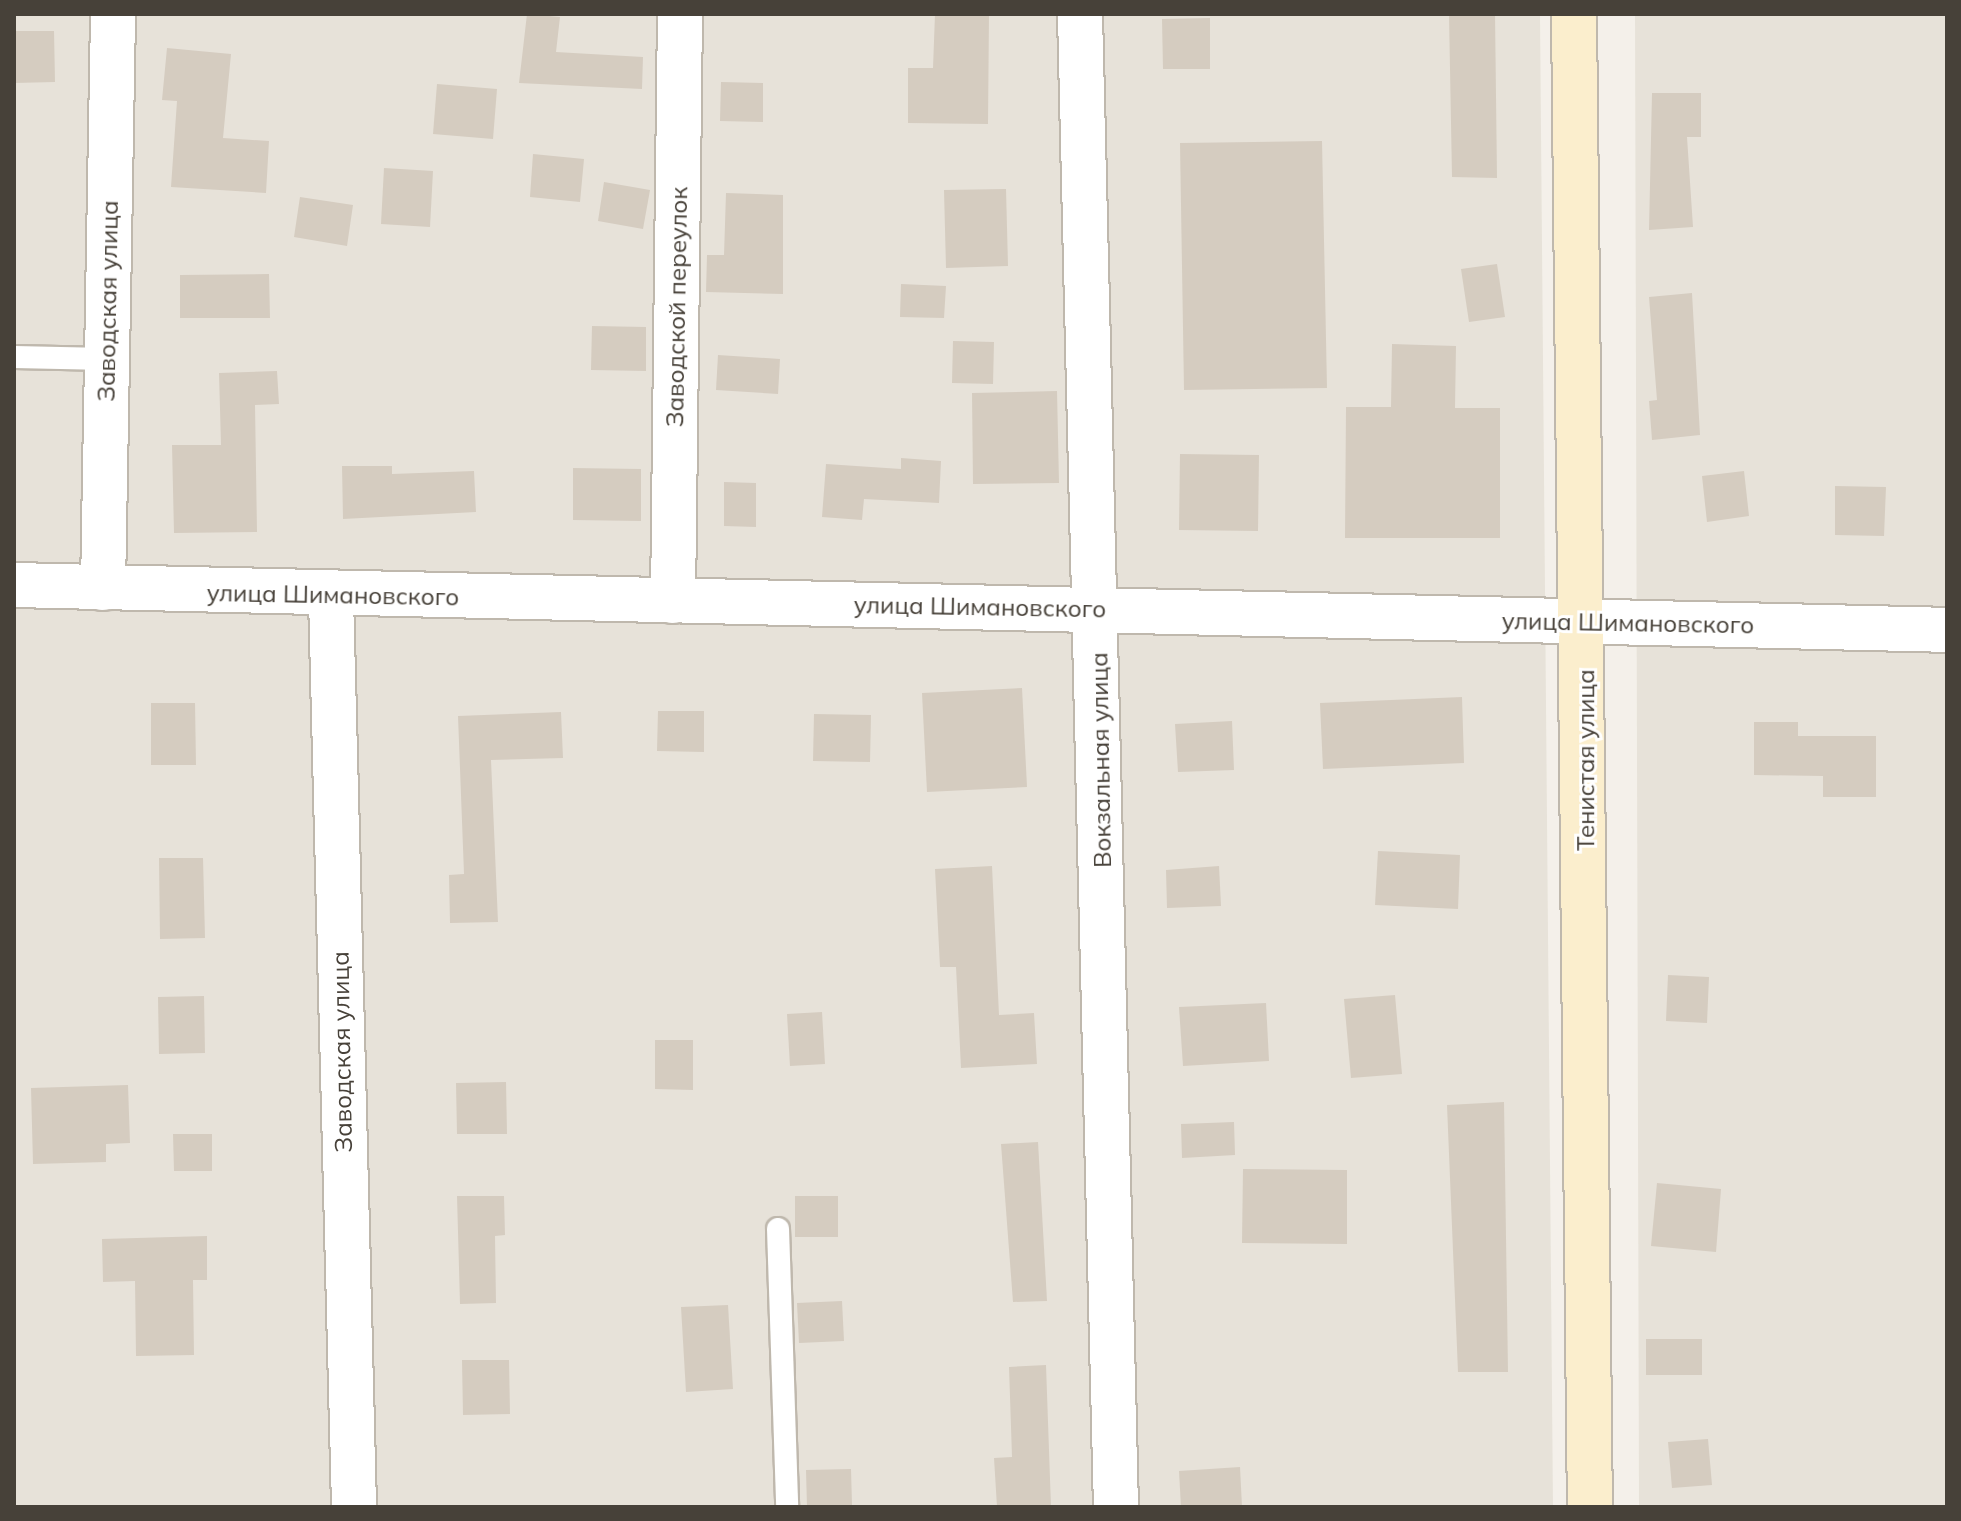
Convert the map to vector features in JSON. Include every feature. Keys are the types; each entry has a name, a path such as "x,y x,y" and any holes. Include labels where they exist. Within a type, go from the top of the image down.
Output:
{"street":[{"name":"Заводская улица","path":"103,588 113,14"},
{"name":"Заводской переулок","path":"673,601 680,14"},
{"name":"Вокзальная улица","path":"1080,14 1098,610 1116,1507"},
{"name":"Тенистая улица","path":"1574,14 1585,622 1590,1507"},
{"name":"улица Шимановского","path":"14,585 331,597 673,601 1947,630"},
{"name":"Заводская улица","path":"331,597 354,1507"}],"lane":[{"path":"14,357 107,359"},
{"path":"778,1229 787,1507"}],"shaded area":[{"path":"14,14 1540,14 1553,1507 14,1507"},
{"path":"1635,14 1947,14 1947,1507 1639,1507"}],"building":[{"path":"527,14 560,17 556,52 643,57 642,89 519,83"},
{"path":"935,14 989,14 988,124 908,123 908,68 933,68"},
{"path":"1449,14 1495,14 1497,178 1452,177"},
{"path":"1210,18 1210,69 1163,69 1162,19"},
{"path":"14,31 54,31 55,82 14,83"},
{"path":"167,48 231,54 223,138 269,141 266,193 171,187 177,101 162,100"},
{"path":"721,82 763,83 763,122 720,121"},
{"path":"437,84 497,89 493,139 433,134"},
{"path":"1652,93 1701,93 1701,137 1687,137 1693,227 1649,230"},
{"path":"1322,141 1327,388 1184,390 1180,143"},
{"path":"533,154 584,159 580,202 530,197"},
{"path":"384,168 433,171 430,227 381,224"},
{"path":"604,182 650,190 643,229 598,221"},
{"path":"1006,189 1008,266 946,268 944,190"},
{"path":"726,193 783,195 783,294 706,292 707,255 724,255"},
{"path":"300,197 353,205 347,246 294,237"},
{"path":"1497,264 1505,317 1469,322 1461,269"},
{"path":"269,274 270,318 180,318 180,275"},
{"path":"901,284 946,286 944,318 900,317"},
{"path":"1692,293 1700,435 1652,440 1649,401 1657,400 1649,297"},
{"path":"592,326 646,327 646,371 591,370"},
{"path":"953,341 994,342 993,384 952,383"},
{"path":"1392,344 1456,346 1455,408 1500,408 1500,538 1345,538 1346,407 1391,407"},
{"path":"718,355 780,359 778,394 716,390"},
{"path":"277,371 279,404 255,405 257,532 174,533 172,445 221,445 219,373"},
{"path":"1057,391 1059,483 973,484 972,393"},
{"path":"1180,454 1259,455 1258,531 1179,530"},
{"path":"901,458 941,461 939,503 864,499 862,520 822,517 826,464 901,469"},
{"path":"342,466 392,466 392,474 474,471 476,512 343,519"},
{"path":"573,468 641,469 641,521 573,520"},
{"path":"1744,471 1749,516 1707,522 1702,476"},
{"path":"724,482 756,483 756,527 724,526"},
{"path":"1835,486 1886,487 1884,536 1835,535"},
{"path":"1022,688 1027,787 927,792 922,693"},
{"path":"1462,697 1464,763 1323,769 1320,703"},
{"path":"151,703 195,703 196,765 151,765"},
{"path":"658,711 704,711 704,752 657,751"},
{"path":"561,712 563,758 491,760 498,922 450,923 449,875 464,874 458,716"},
{"path":"814,714 871,715 870,762 813,761"},
{"path":"1232,721 1234,770 1178,772 1175,724"},
{"path":"1754,722 1798,722 1798,736 1876,736 1876,797 1823,797 1823,776 1754,775"},
{"path":"1378,851 1460,855 1458,909 1375,905"},
{"path":"159,858 203,858 205,938 160,939"},
{"path":"992,866 999,1015 1034,1013 1037,1064 961,1068 956,967 940,967 935,869"},
{"path":"1219,866 1221,906 1167,908 1166,870"},
{"path":"1668,975 1709,977 1707,1023 1666,1021"},
{"path":"1395,995 1402,1074 1351,1078 1344,999"},
{"path":"204,996 205,1053 159,1054 158,997"},
{"path":"1266,1003 1269,1061 1183,1066 1179,1007"},
{"path":"822,1012 825,1064 790,1066 787,1014"},
{"path":"655,1040 693,1040 693,1090 655,1089"},
{"path":"506,1082 507,1134 457,1134 456,1083"},
{"path":"128,1085 130,1143 106,1144 106,1162 33,1164 31,1088"},
{"path":"1504,1102 1508,1372 1458,1372 1447,1105"},
{"path":"1234,1122 1235,1155 1182,1158 1181,1124"},
{"path":"173,1134 212,1134 212,1171 174,1171"},
{"path":"1038,1142 1047,1301 1013,1302 1001,1144"},
{"path":"1243,1169 1347,1170 1347,1244 1242,1243"},
{"path":"1657,1183 1721,1189 1716,1252 1651,1246"},
{"path":"457,1196 504,1196 505,1235 495,1236 496,1303 460,1304"},
{"path":"795,1196 838,1196 838,1237 795,1237"},
{"path":"207,1236 207,1280 193,1280 194,1355 136,1356 135,1281 103,1282 102,1239"},
{"path":"842,1301 844,1341 799,1343 797,1303"},
{"path":"728,1305 733,1389 686,1392 681,1307"},
{"path":"1646,1339 1702,1339 1702,1375 1646,1375"},
{"path":"462,1360 509,1360 510,1414 463,1415"},
{"path":"1046,1365 1051,1507 997,1507 994,1458 1012,1457 1009,1367"},
{"path":"1708,1439 1712,1485 1672,1488 1668,1442"},
{"path":"1240,1467 1242,1507 1181,1507 1179,1471"},
{"path":"851,1469 852,1505 807,1507 806,1470"}]}
